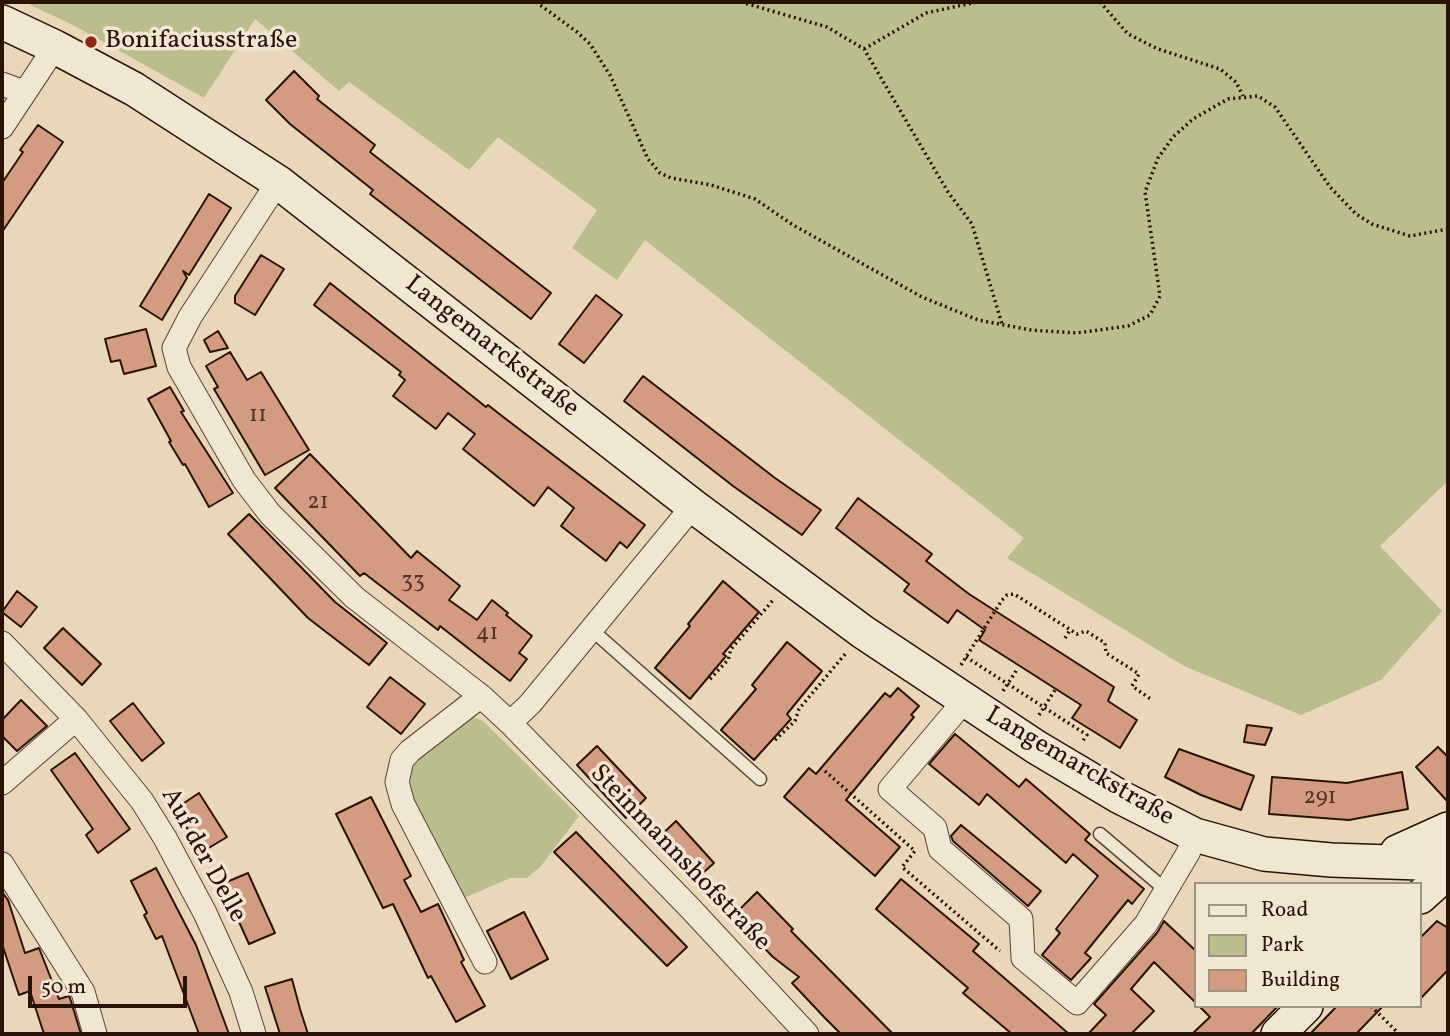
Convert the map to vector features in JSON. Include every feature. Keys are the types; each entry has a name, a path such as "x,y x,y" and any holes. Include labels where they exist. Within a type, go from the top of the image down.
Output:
{"street":[{"name":"Langemarckstraße","path":"2,22 55,47 152,100 278,182 693,506 863,632 1036,747 1120,797 1195,835 1264,854 1331,860 1419,863 1448,856"},
{"path":"2,127 55,47"},
{"path":"2,84 23,92"},
{"name":"Steinmannshofstraße","path":"278,182 190,317 174,348 179,367 244,480 270,514 354,597 481,696 510,723 690,908 807,1034"},
{"path":"510,723 530,704 693,506"},
{"name":"Auf der Delle","path":"2,643 76,719 142,801 165,838 223,950 254,1034"},
{"path":"481,696 410,751 402,760 397,782 402,804 485,961"},
{"name":"Langemarckstraße","path":"965,700 890,789 935,828 940,849 1021,919 1023,958 1077,1003 1146,924 1188,853 1195,835"},
{"path":"2,783 76,719"},
{"name":"Langemarckstraße","path":"1377,860 1422,843 1448,829"},
{"path":"2,864 83,992 95,1034"},
{"path":"1422,895 1448,872"},
{"path":"1278,1034 1304,1008"}],"lane":[{"path":"592,630 760,779"},
{"name":"Langemarckstraße","path":"1100,834 1167,891"}],"path":[{"path":"536,2 577,32 596,53 610,75 648,159 660,173 755,199 793,225 922,297 978,320 1076,333 1128,326 1150,316 1160,296 1145,192 1158,158 1173,137 1193,119 1228,99 1258,96 1275,107 1330,187 1356,214 1372,224 1402,235 1419,235 1448,229"},
{"path":"741,2 827,27 864,49 947,192 972,224 1002,324"},
{"path":"864,49 926,13 977,2"},
{"path":"1100,2 1128,34 1158,49 1220,69 1236,82 1244,96"},
{"path":"710,679 728,660 731,649 791,579"},
{"path":"961,665 1007,595 1017,595 1077,634 1086,631 1105,643 1106,653 1139,674 1132,686 1152,700"},
{"path":"1065,638 1070,630"},
{"path":"775,740 795,721 799,709 863,632"},
{"path":"966,657 1087,735 1082,743"},
{"path":"1003,691 1018,668"},
{"path":"1039,715 1055,690"},
{"path":"825,771 915,851 902,867 1012,961 1023,958"},
{"path":"1373,1008 1399,1034"}],"green space":[{"path":"24,2 1448,2 1448,481 1380,546 1442,611 1381,680 1301,715 1184,666 1007,558 1024,538 645,240 617,280 572,248 597,210 498,137 469,170 349,82 339,91 255,19 204,98 73,25"},
{"path":"473,717 483,721 579,816 541,866 527,878 510,878 462,899 406,786 414,759 453,726"}],"building":[{"path":"294,71 319,96 317,99 375,145 370,152 551,293 531,319 370,194 373,190 290,124 266,100"},
{"path":"38,125 63,142 2,232 2,183 23,152 20,150"},
{"path":"209,194 231,208 189,275 183,271 187,278 162,320 140,306"},
{"path":"261,255 284,269 255,315 235,303 235,296"},
{"path":"330,283 486,407 488,405 645,525 627,548 620,542 606,561 561,526 574,508 548,487 534,506 463,449 475,434 448,413 436,429 393,396 405,380 399,375 401,372 314,305"},
{"path":"596,295 622,315 584,363 559,344"},
{"path":"146,329 156,366 124,374 120,360 111,362 105,339"},
{"path":"218,331 228,348 210,352 204,340"},
{"path":"230,352 247,380 261,372 309,450 265,475 214,389 218,387 206,366"},
{"path":"643,376 775,478 821,510 802,535 733,486 624,401"},
{"path":"170,387 184,411 181,412 233,493 209,507 169,442 171,441 148,399"},
{"path":"310,454 411,558 417,551 460,586 449,600 477,620 492,600 532,636 519,653 527,659 510,681 440,626 438,630 364,573 360,576 275,488"},
{"path":"858,498 932,554 926,561 969,594 1114,687 1108,701 1137,720 1120,748 1072,718 1081,705 979,640 985,630 957,610 948,623 904,591 909,584 836,528"},
{"path":"249,514 335,602 387,643 369,665 308,618 228,534"},
{"path":"723,581 759,612 723,654 726,656 690,699 655,668"},
{"path":"17,591 37,607 21,627 2,612"},
{"path":"63,628 101,664 82,685 44,648"},
{"path":"787,642 822,671 787,714 791,719 754,760 721,730 756,689 752,685"},
{"path":"390,677 425,704 401,734 367,707"},
{"path":"898,688 919,706 911,715 914,717 846,800 900,847 875,876 784,797 809,768 816,774 885,693 890,697"},
{"path":"21,700 47,726 17,751 2,736 2,720"},
{"path":"133,703 164,743 142,761 110,721"},
{"path":"1247,725 1272,728 1265,745 1244,742"},
{"path":"955,734 1019,787 1026,779 1090,834 1085,840 1144,889 1132,904 1128,900 1085,953 1091,958 1071,980 1042,955 1060,933 1056,929 1098,876 1073,854 1066,863 987,794 979,805 929,764"},
{"path":"597,746 646,798 626,818 577,765"},
{"path":"1438,747 1448,757 1448,802 1416,767"},
{"path":"1179,749 1254,776 1241,810 1201,795 1165,777"},
{"path":"75,753 130,829 98,853 86,835 93,829 51,770"},
{"path":"1402,772 1408,809 1349,820 1269,814 1272,777 1347,783"},
{"path":"199,793 227,837 202,852 175,809"},
{"path":"371,797 411,876 404,880 421,912 438,904 464,960 461,962 485,1006 456,1022 431,976 428,978 393,904 383,908 336,814"},
{"path":"676,821 714,863 693,882 655,841"},
{"path":"961,825 1041,891 1028,906 953,841 951,836"},
{"path":"576,832 687,947 667,966 554,852"},
{"path":"156,868 196,945 229,1034 199,1034 162,936 156,939 144,915 147,913 131,881"},
{"path":"248,873 275,933 249,944 222,884"},
{"path":"901,879 979,944 973,951 1069,1034 1012,1034 963,993 968,988 876,909"},
{"path":"2,892 8,900 25,953 39,948 59,999 70,998 81,1034 44,1034 30,991 19,995 2,944"},
{"path":"757,892 793,929 791,931 893,1034 841,1034 824,1017 792,983 799,977 773,957 733,916"},
{"path":"524,912 548,959 511,979 487,931"},
{"path":"1164,921 1194,949 1194,1001 1154,962 1131,989 1154,1011 1131,1034 1088,1034 1106,1015 1094,1004 1157,933"},
{"path":"1437,921 1448,928 1448,970 1422,997 1422,936"},
{"path":"292,979 308,1034 280,1034 265,987"},
{"path":"1201,1008 1276,1008 1251,1034 1192,1034 1210,1017"},
{"path":"1335,1008 1381,1008 1356,1034 1310,1034"}],"place":[{"name":"Bonifaciusstraße","path":"91,42"}]}
